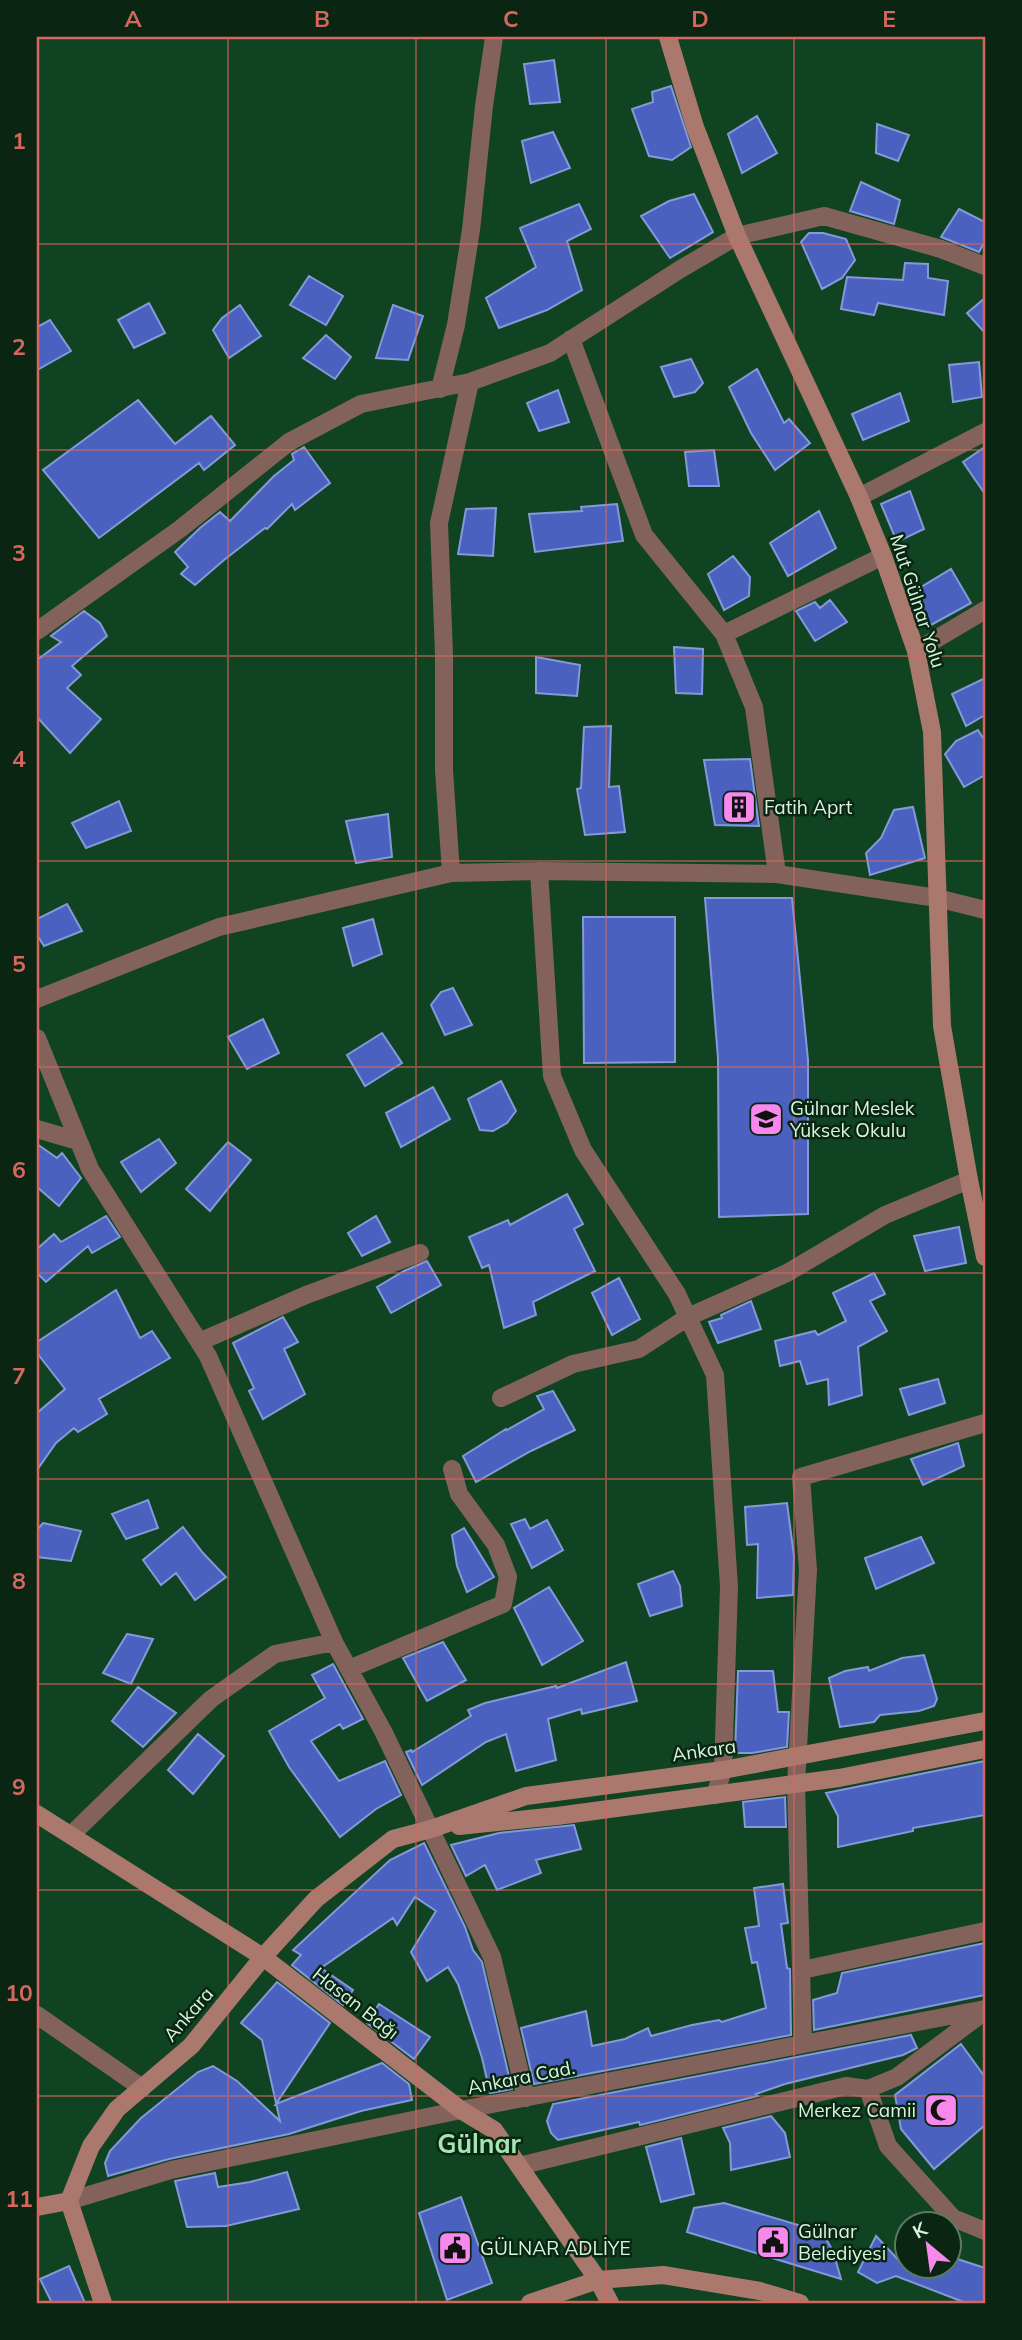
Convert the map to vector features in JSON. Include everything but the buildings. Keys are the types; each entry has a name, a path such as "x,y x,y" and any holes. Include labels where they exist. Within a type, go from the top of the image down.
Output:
{"main road":[{"name":"Mut Gülnar Yolu","path":"668,37 695,127 737,236 859,497 916,651 932,732 942,1026 985,1257"},
{"name":"Ankara","path":"69,2201 91,2146 117,2109 191,2046 263,1957 316,1899 393,1839 431,1829 526,1796 723,1770 985,1721"},
{"name":"Ankara","path":"431,1829 557,1816 839,1778 985,1749"},
{"name":"Hasan Bağı","path":"37,1814 263,1957 461,2110 494,2130 598,2280 610,2303"},
{"path":"37,2207 69,2201 103,2303"},
{"path":"530,2303 598,2280 663,2275 760,2291 800,2303"}],"street":[{"path":"440,389 456,325 471,230 494,37"},
{"path":"37,631 180,529 289,442 361,404 470,383 550,353 737,236 824,216 941,249 985,266"},
{"path":"571,340 644,535 724,634 754,707 777,874"},
{"path":"451,873 444,770 444,655 439,523 470,383"},
{"path":"859,497 985,432"},
{"path":"724,634 883,556"},
{"path":"916,651 985,610"},
{"path":"539,871 552,1076 583,1150 677,1294 715,1376 729,1587 723,1770 715,1795"},
{"path":"37,999 219,928 451,873 539,871 777,874 937,898 985,910"},
{"path":"37,1038 90,1169 208,1356 334,1642 383,1731 492,1957 526,2098"},
{"path":"37,1129 78,1140"},
{"path":"501,1398 573,1364 639,1349 688,1317 787,1273 886,1215 969,1180"},
{"path":"199,1342 306,1295 420,1253"},
{"path":"803,2043 796,1784 808,1570 801,1477 985,1423"},
{"path":"349,1669 503,1604 508,1577 496,1545 459,1494 452,1469"},
{"path":"71,1835 211,1699 275,1654 334,1642"},
{"path":"803,1970 985,1931"},
{"path":"519,2166 846,2086 868,2090 898,2077 985,2010"},
{"name":"Ankara Cad.","path":"69,2201 171,2170 461,2110 985,2010"},
{"path":"37,2015 142,2088"},
{"path":"868,2090 888,2146 953,2218 985,2231"}],"place":[{"name":"Fatih Aprt","path":"739,807"},
{"name":"Gülnar Meslek Yüksek Okulu","path":"766,1119"},
{"name":"Merkez Camii","path":"941,2110"},
{"name":"Gülnar Belediyesi","path":"773,2242"},
{"name":"GÜLNAR ADLİYE","path":"455,2248"}],"district":[{"name":"Gülnar","path":"479,2144"}]}
